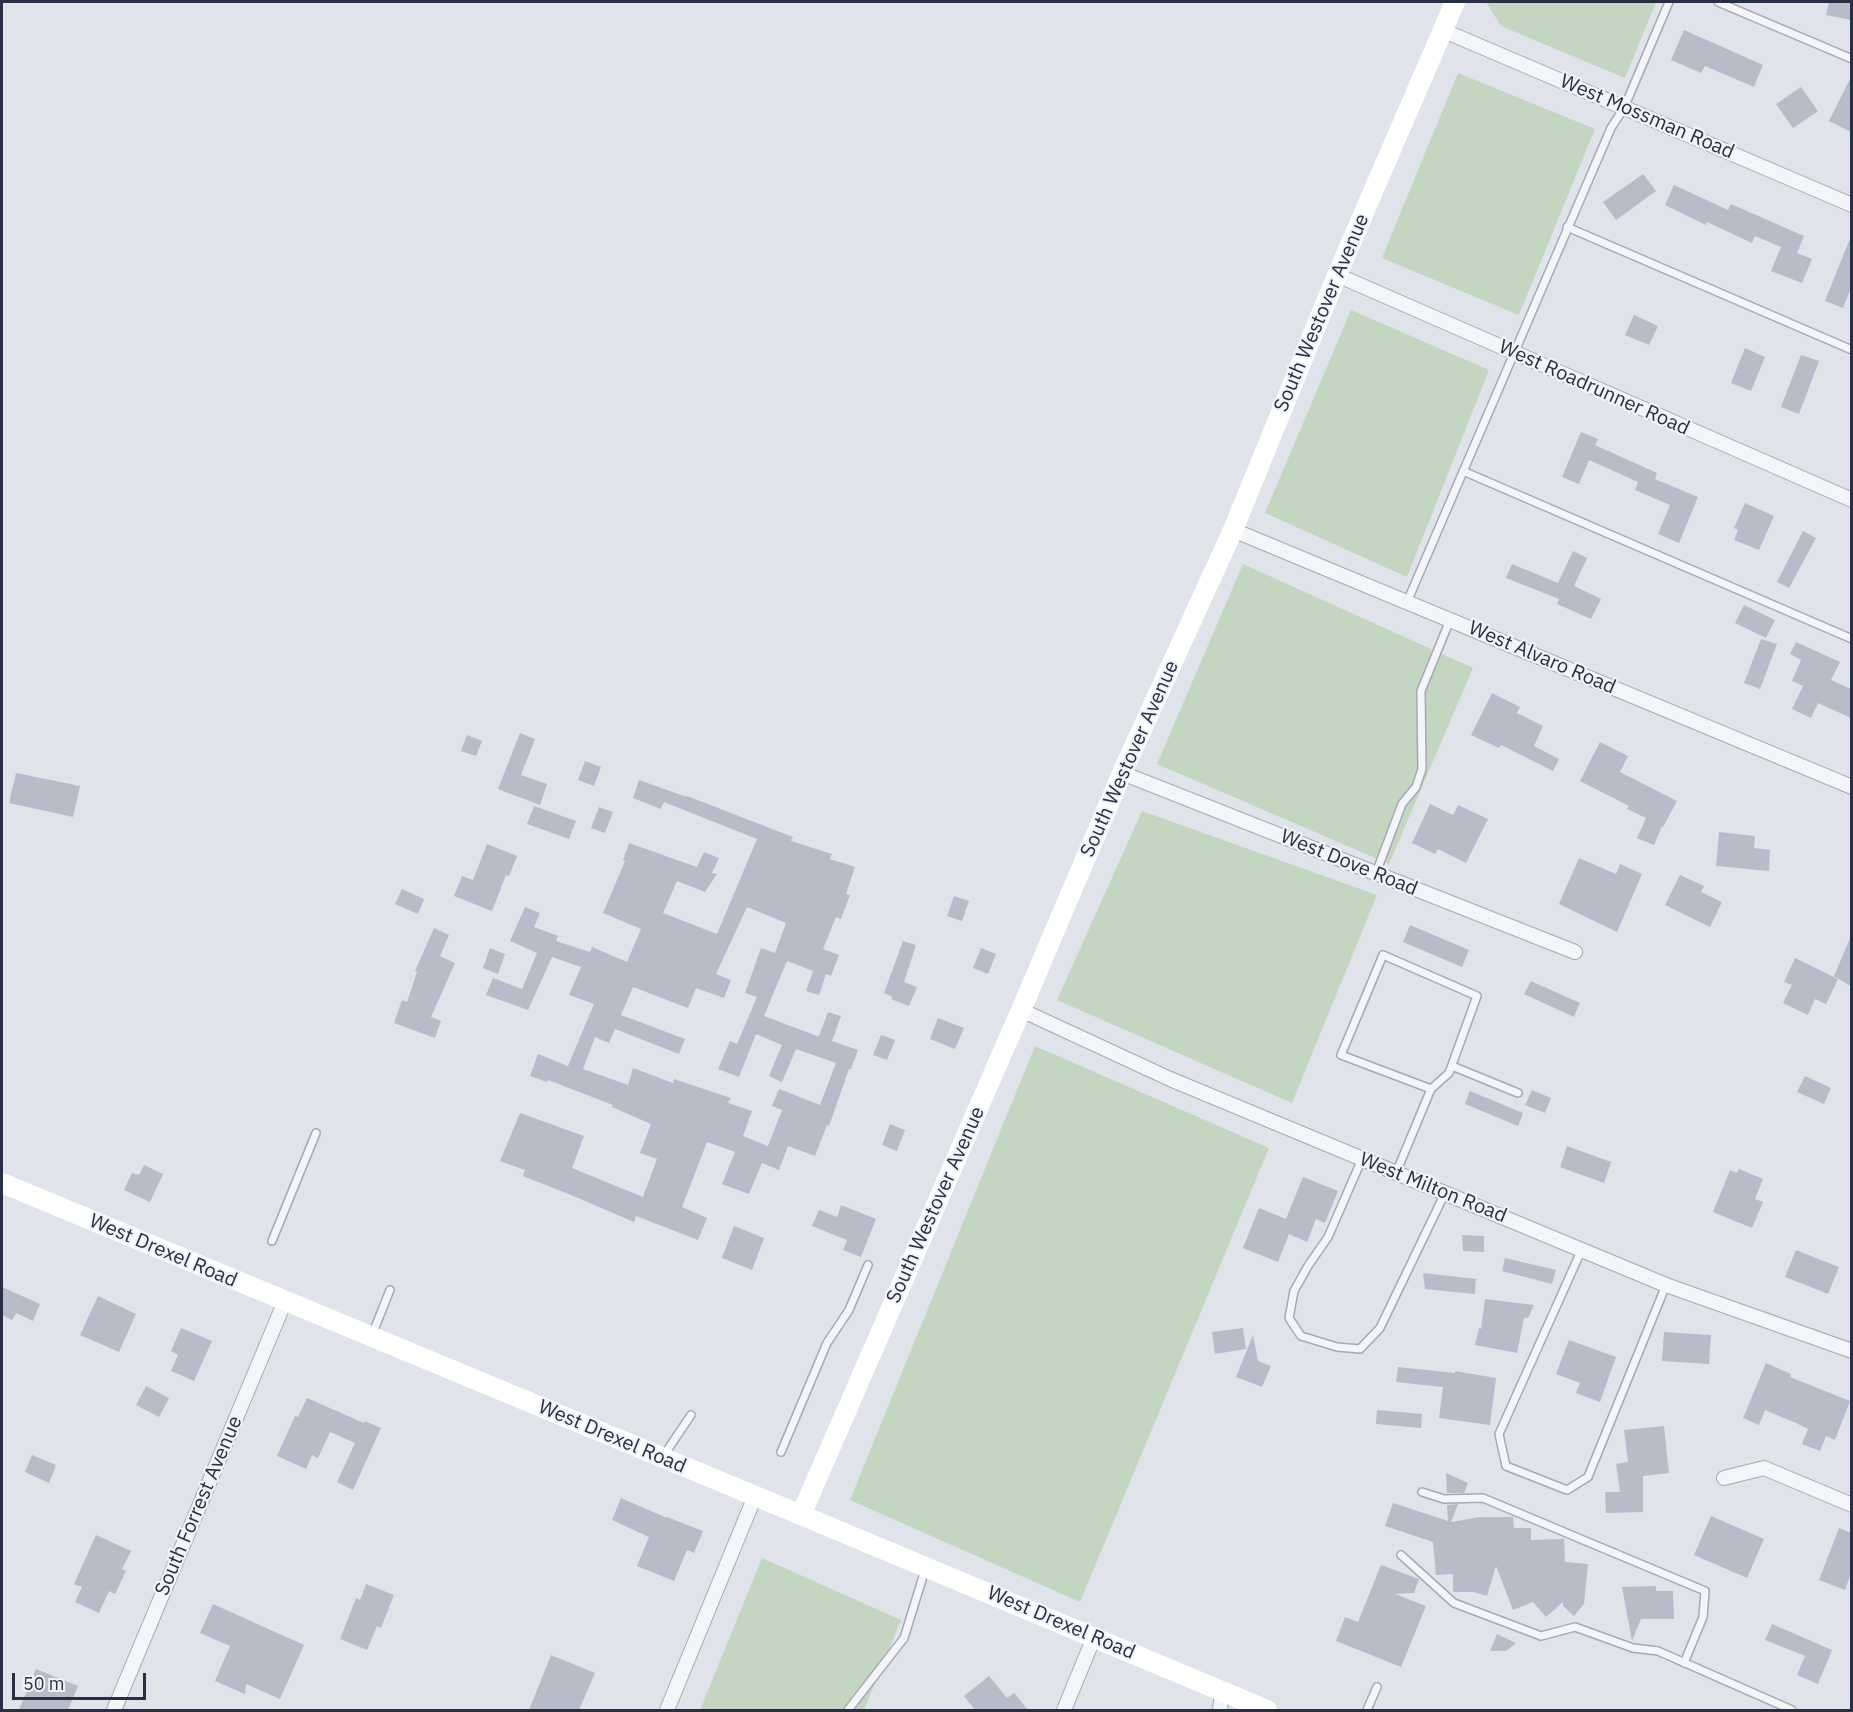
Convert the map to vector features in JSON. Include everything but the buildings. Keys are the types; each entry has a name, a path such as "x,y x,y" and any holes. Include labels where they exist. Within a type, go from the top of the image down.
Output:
{"street":[{"name":"South Westover Avenue","path":"801,1515 1122,773 1233,530 1337,275 1455,2"},
{"name":"West Mossman Road","path":"1442,30 1851,205"},
{"name":"West Roadrunner Road","path":"1337,275 1851,500"},
{"name":"West Alvaro Road","path":"1233,530 1851,787"},
{"name":"West Dove Road","path":"1122,773 1575,952"},
{"name":"West Milton Road","path":"1021,1010 1170,1079 1666,1285 1851,1351"},
{"name":"West Drexel Road","path":"2,1184 1094,1637 1221,1701 1266,1710"},
{"name":"South Forrest Avenue","path":"114,1710 285,1301"},
{"path":"1724,1478 1764,1468 1851,1505"},
{"path":"667,1710 755,1496"},
{"path":"1064,1710 1094,1637"}],"lane":[{"path":"1407,602 1611,128 1624,108 1670,2"},
{"path":"1718,2 1851,59"},
{"path":"1568,227 1851,350"},
{"path":"1462,471 1851,639"},
{"path":"1376,873 1402,804 1416,787 1422,769 1421,691 1450,620"},
{"path":"1396,1173 1431,1089 1449,1073 1477,996 1383,955 1341,1055 1431,1089"},
{"path":"1452,1065 1518,1093"},
{"path":"272,1241 316,1133"},
{"path":"1362,1158 1328,1237 1294,1291 1289,1318 1302,1336 1337,1347 1360,1349 1367,1342 1380,1328 1445,1192"},
{"path":"1582,1249 1499,1434 1506,1466 1567,1491 1588,1477 1666,1285"},
{"path":"782,1452 827,1342 849,1310 868,1265"},
{"path":"371,1337 390,1290"},
{"path":"662,1458 691,1415"},
{"path":"1422,1492 1444,1499 1483,1498 1704,1591 1703,1617 1684,1663"},
{"path":"1401,1555 1454,1603 1541,1636 1575,1628 1633,1648 1658,1651 1792,1710"},
{"path":"848,1710 904,1638 926,1567"},
{"path":"1367,1710 1377,1687"}],"green space":[{"path":"1486,2 1656,2 1625,78 1501,26"},
{"path":"1458,73 1595,129 1519,315 1382,258"},
{"path":"1351,310 1489,370 1407,577 1265,513"},
{"path":"1243,564 1473,668 1389,864 1157,764"},
{"path":"1142,811 1377,895 1292,1103 1057,1000"},
{"path":"1035,1046 1269,1148 1080,1602 850,1500"},
{"path":"762,1558 901,1620 864,1710 700,1710"}]}
